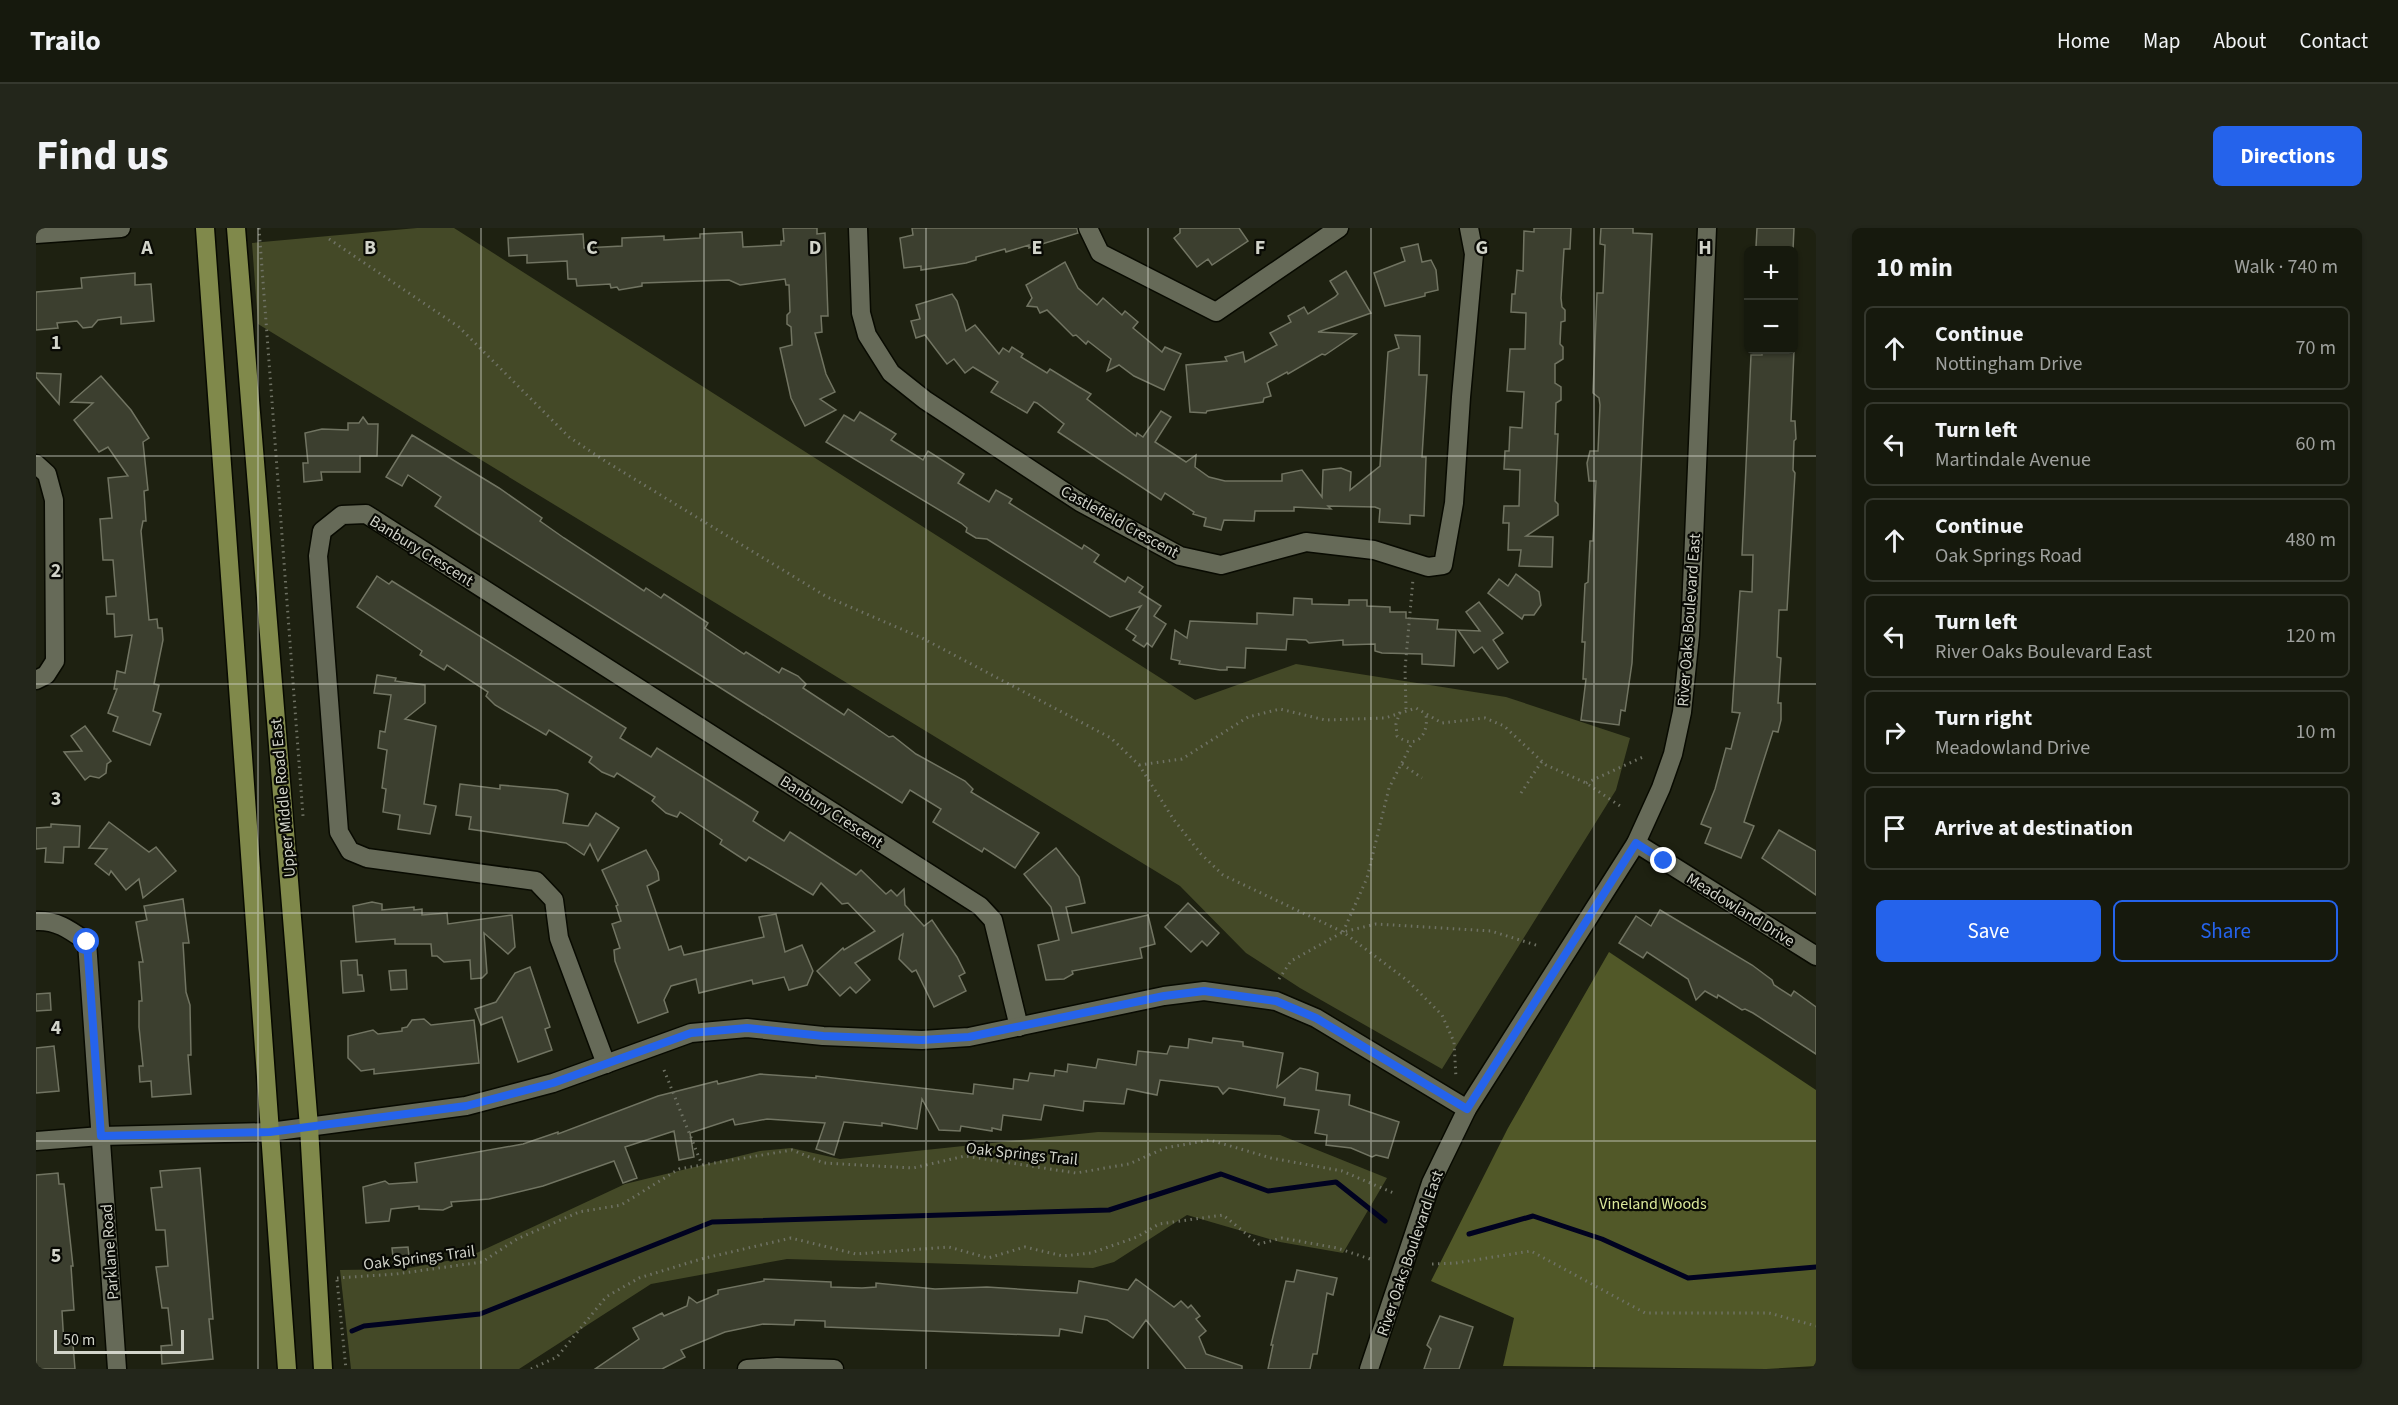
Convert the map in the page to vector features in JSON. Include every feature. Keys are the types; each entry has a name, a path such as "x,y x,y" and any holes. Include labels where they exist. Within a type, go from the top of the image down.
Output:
{"main road":[{"path":"204,228 287,1369"},
{"name":"Upper Middle Road East","path":"236,228 309,1127 323,1369"}],"street":[{"path":"36,234 121,228"},
{"name":"Castlefield Crescent","path":"858,228 861,313 867,335 891,373 925,400 1080,502 1180,556 1221,566 1306,542 1374,550 1428,567 1443,565 1454,502 1474,254 1470,228"},
{"path":"1088,228 1100,253 1216,312 1339,228"},
{"name":"River Oaks Boulevard East","path":"1369,1369 1431,1183 1467,1109 1636,843 1661,788 1673,754 1682,712 1690,624 1707,228"},
{"path":"36,464 47,474 54,500 55,661 46,675 36,680"},
{"name":"Banbury Crescent","path":"606,1064 559,938 554,900 536,881 367,858 350,851 339,832 318,556 322,531 342,515 366,514 980,906 993,920 1019,1027"},
{"name":"Meadowland Drive","path":"1636,843 1816,956"},
{"name":"Parklane Road","path":"36,921 48,920 67,927 87,942 117,1369"},
{"path":"36,1141 101,1136 270,1132 466,1106 553,1083 691,1033 747,1028 823,1036 922,1040 969,1037 1164,996 1204,991 1276,1001 1316,1018 1467,1109"},
{"path":"747,1369 777,1367 834,1369"}],"path":[{"path":"259,228 304,825"},
{"path":"329,239 459,327 569,437 605,461 827,597 922,638 1111,738 1139,765 1174,820 1201,854 1223,875 1343,932 1408,981 1442,1014 1454,1042 1456,1078"},
{"path":"1406,709 1405,669 1415,563"},
{"path":"1139,765 1182,759 1248,717 1280,709 1325,720 1385,718 1406,709 1416,708 1442,723 1485,718 1504,726 1542,761 1586,783 1623,808"},
{"path":"1400,712 1395,724 1397,735 1406,742 1412,743"},
{"path":"1343,932 1367,878 1389,788 1412,743 1422,735 1427,725 1426,715"},
{"path":"1586,783 1643,757"},
{"path":"1521,793 1542,761"},
{"path":"1402,764 1422,778"},
{"path":"1279,979 1291,961 1343,932 1376,924 1491,931 1539,946"},
{"path":"664,1070 702,1165"},
{"name":"Oak Springs Trail","path":"346,1369 337,1278 396,1274 482,1262 517,1239 579,1212 621,1205 679,1169 792,1150 824,1163 913,1168 965,1156 1076,1173 1129,1164 1165,1148 1210,1140 1271,1158 1342,1171 1396,1194"},
{"path":"531,1369 557,1357 606,1297 639,1278 701,1259 791,1238 856,1254 949,1246 988,1258 1025,1247 1063,1256 1091,1253 1137,1237 1159,1224 1223,1215 1258,1244 1282,1238 1337,1248 1373,1260"},
{"path":"1432,1264 1456,1263 1531,1251 1645,1313 1769,1313 1816,1326"}],"green space":[{"path":"417,228 454,228 1195,700 1296,664 1506,697 1630,738 1616,790 1442,1069 1300,988 1246,953 1180,886 258,324 252,243"},
{"name":"Vineland Woods","path":"1609,952 1816,1090 1816,1366 1766,1369 1503,1366 1514,1318 1431,1281 1508,1128"},
{"path":"1098,1132 1280,1135 1387,1178 1343,1253 1280,1242 1187,1215 1114,1262 1093,1268 787,1259 651,1284 519,1369 351,1369 340,1270 404,1269 468,1257 625,1184 760,1151 791,1148 840,1159"}],"building":[{"path":"783,228 817,228 817,234 825,233 828,316 821,316 822,332 815,333 826,374 835,392 820,399 836,410 805,426 791,398 780,348 792,345 791,327 787,324 787,315 790,312 789,285 786,285 785,279 740,285 729,280 642,283 642,286 619,290 617,287 611,288 610,284 577,286 576,279 568,279 567,261 527,263 527,255 509,256 508,238 583,234 584,248 622,246 622,238 664,236 664,240 700,238 700,234 742,232 743,247 781,245 781,241 784,241"},
{"path":"912,228 1077,228 1078,233 1029,248 1029,245 1006,252 1005,249 976,257 976,260 966,263 921,270 921,266 904,268 900,238 913,235"},
{"path":"1180,228 1239,228 1248,241 1212,265 1208,259 1197,267 1174,238 1180,233"},
{"path":"1534,228 1571,228 1570,249 1564,249 1561,298 1562,307 1565,310 1565,321 1561,322 1560,344 1563,347 1563,359 1555,364 1555,383 1561,387 1561,400 1556,403 1555,434 1558,434 1555,501 1558,504 1558,515 1526,536 1553,537 1552,567 1519,566 1521,550 1508,550 1509,523 1503,523 1504,506 1519,506 1520,470 1504,469 1505,451 1509,451 1510,427 1522,428 1524,392 1507,391 1510,349 1525,349 1526,313 1511,312 1512,294 1515,294 1517,270 1523,271 1524,231 1534,232"},
{"path":"1601,228 1633,228 1633,233 1652,234 1632,663 1625,711 1621,710 1619,725 1581,720 1586,679 1583,679 1585,642 1582,642 1585,584 1588,582 1590,541 1593,541 1596,481 1589,481 1587,463 1590,451 1598,451 1600,405 1599,398 1593,393 1597,293 1603,293 1605,245 1600,244"},
{"path":"1757,228 1794,228 1793,246 1756,246"},
{"path":"1418,244 1422,262 1431,260 1436,270 1438,290 1425,293 1425,296 1385,306 1374,273 1405,261 1401,248"},
{"path":"1065,262 1078,288 1097,305 1103,298 1122,315 1125,311 1138,322 1133,328 1162,352 1165,347 1181,354 1164,390 1134,376 1119,365 1107,371 1111,359 1088,341 1086,344 1076,335 1073,336 1047,310 1040,313 1037,307 1027,306 1032,298 1026,285"},
{"path":"1346,271 1371,313 1318,332 1356,334 1325,355 1322,354 1288,374 1287,372 1267,383 1271,396 1264,398 1263,402 1206,413 1190,412 1186,365 1227,361 1225,357 1243,352 1245,362 1277,345 1270,333 1291,322 1288,316 1304,307 1308,314 1335,297 1338,294 1330,281"},
{"path":"135,273 135,285 151,284 154,321 121,324 121,317 98,320 92,327 83,328 77,321 57,323 58,328 36,330 36,292 82,288 81,278"},
{"path":"952,294 957,301 966,331 975,325 999,354 1003,348 1009,352 1012,347 1023,354 1021,357 1047,373 1050,369 1091,394 1087,399 1136,436 1137,433 1143,437 1161,411 1171,417 1155,442 1186,462 1196,455 1195,467 1209,477 1225,481 1282,481 1282,474 1302,470 1322,497 1323,470 1341,468 1351,472 1350,490 1380,466 1388,352 1399,348 1395,335 1420,336 1419,375 1427,375 1422,457 1426,457 1424,516 1410,515 1410,524 1379,522 1380,509 1375,507 1328,506 1331,509 1294,507 1294,511 1255,511 1254,521 1224,520 1221,530 1204,526 1206,518 1193,514 1194,512 1165,493 1161,500 1058,432 1064,424 1037,403 1034,402 1027,413 991,392 998,382 973,367 965,373 954,359 947,364 925,335 916,338 911,321 920,319 916,305"},
{"path":"1794,354 1791,421 1795,421 1793,470 1795,473 1787,610 1779,610 1777,657 1781,658 1778,703 1781,703 1781,720 1778,732 1773,731 1744,822 1754,826 1741,858 1705,843 1711,828 1701,824 1715,789 1726,748 1731,749 1740,713 1732,712 1740,591 1752,592 1753,555 1742,555 1751,355"},
{"path":"36,373 61,374 59,404 36,377"},
{"path":"101,376 131,410 149,438 143,442 148,490 144,491 146,521 143,521 141,531 149,620 157,619 158,628 162,628 163,640 154,684 159,685 153,711 161,714 150,745 113,731 118,717 108,713 117,689 114,689 117,671 125,673 132,635 115,637 114,614 107,614 106,597 116,596 113,560 103,560 100,519 112,518 108,478 128,476 108,447 99,452 74,420 93,403 71,402"},
{"path":"860,412 896,434 891,440 923,460 928,451 964,474 958,483 989,502 996,490 1012,499 1009,503 1082,549 1084,545 1099,555 1094,562 1125,582 1128,577 1143,587 1139,592 1161,606 1154,616 1166,624 1152,647 1147,643 1144,647 1133,640 1136,636 1126,629 1141,606 1110,617 987,539 976,538 966,532 967,528 961,523 826,442 844,415 854,421"},
{"path":"363,417 368,424 378,424 377,456 360,456 360,472 321,472 322,480 304,482 303,463 308,463 305,433 322,429 348,430 348,423 359,423"},
{"path":"412,435 499,488 542,518 540,521 644,591 646,588 661,598 664,594 708,623 705,628 744,654 746,652 779,673 782,668 798,676 806,684 803,688 844,715 848,709 889,737 893,736 916,754 965,781 973,789 971,792 1039,833 1015,868 984,848 982,852 933,822 941,809 910,790 902,803 435,506 441,497 408,475 402,486 386,477"},
{"path":"1516,574 1539,592 1541,605 1534,615 1524,615 1522,619 1488,593 1499,579 1508,586"},
{"path":"377,576 389,584 392,581 626,728 620,738 651,757 657,748 758,812 753,821 784,841 790,832 856,875 861,870 886,894 891,890 897,896 904,889 905,905 924,926 932,920 957,957 965,973 959,976 966,991 934,1007 916,970 912,972 899,959 903,934 855,963 870,980 856,993 850,987 840,996 817,971 843,948 844,950 875,931 848,903 842,904 821,883 813,895 749,857 746,861 720,844 722,840 680,812 677,817 666,813 652,801 655,797 617,773 614,777 602,772 589,762 592,757 549,730 546,735 495,705 486,696 488,692 447,665 444,670 420,655 422,651 357,607"},
{"path":"1294,598 1312,599 1312,604 1349,605 1349,600 1367,600 1367,606 1390,607 1390,612 1406,612 1406,618 1438,620 1437,629 1456,630 1454,666 1422,664 1422,654 1382,653 1375,651 1375,644 1343,645 1343,640 1309,643 1306,640 1287,639 1286,650 1246,648 1245,668 1227,667 1227,670 1179,664 1180,661 1171,659 1175,630 1187,638 1190,621 1257,624 1257,613 1293,615"},
{"path":"1479,602 1503,633 1493,640 1508,662 1498,669 1482,647 1474,653 1458,630 1480,631 1466,612"},
{"path":"377,675 396,678 395,681 425,685 425,703 405,719 436,726 424,804 436,806 430,834 398,829 400,815 383,812 386,789 382,788 387,750 378,748 380,731 385,732 391,695 374,693"},
{"path":"85,726 111,761 107,764 106,773 99,778 90,776 85,780 64,752 82,751 71,736"},
{"path":"460,784 500,789 500,785 557,790 568,794 563,823 588,826 596,813 619,828 598,861 590,844 584,855 566,843 469,829 471,817 456,815"},
{"path":"109,822 149,852 156,847 176,871 143,898 139,879 126,890 111,871 109,875 95,864 107,849 89,848"},
{"path":"51,824 80,826 79,847 64,847 63,863 45,862 46,848 36,849 36,828 51,827"},
{"path":"1779,830 1816,851 1816,895 1762,858"},
{"path":"1056,848 1079,877 1085,903 1066,907 1072,933 1148,915 1155,944 1140,948 1142,958 1072,971 1073,974 1064,979 1046,980 1038,945 1059,940 1051,907 1024,874"},
{"path":"646,850 658,872 659,880 647,886 669,950 681,946 684,955 764,937 759,917 776,914 785,952 802,945 813,971 807,985 789,990 784,977 753,984 752,980 699,993 696,979 671,986 664,1000 668,1012 638,1023 615,961 614,950 620,948 612,924 621,921 616,906 618,905 602,870"},
{"path":"183,899 189,943 183,943 186,992 190,1005 191,1055 188,1055 191,1094 152,1097 151,1081 140,1082 139,1066 143,1066 139,1027 139,1001 142,1001 139,962 143,962 136,922 147,920 144,906"},
{"path":"372,902 382,904 382,910 414,907 414,910 422,909 422,915 447,913 448,924 512,915 515,947 508,954 484,933 487,973 482,978 471,979 470,960 444,962 437,956 432,956 431,944 395,944 395,939 356,942 353,906"},
{"path":"1188,903 1219,933 1207,946 1202,941 1191,952 1165,927"},
{"path":"1660,910 1752,965 1772,980 1774,985 1791,996 1794,991 1816,1007 1816,1054 1753,1013 1742,1010 1718,995 1717,998 1705,991 1696,1000 1688,979 1647,952 1643,958 1619,943 1636,916 1651,926"},
{"path":"357,960 358,975 362,975 364,991 343,993 341,961"},
{"path":"530,967 550,1027 545,1029 552,1050 518,1062 502,1017 481,1025 475,1009 496,1002 515,973"},
{"path":"406,970 407,989 391,990 389,971"},
{"path":"50,993 51,1010 36,1011 36,994"},
{"path":"424,1019 431,1025 474,1020 479,1063 374,1074 374,1069 361,1071 348,1058 348,1036 373,1030 378,1034 402,1031 402,1028 407,1027 412,1020"},
{"path":"1213,1038 1243,1042 1243,1046 1283,1053 1277,1087 1300,1068 1309,1070 1318,1073 1316,1090 1350,1095 1349,1105 1399,1122 1388,1158 1376,1155 1372,1157 1351,1148 1326,1145 1327,1135 1315,1133 1319,1110 1284,1105 1285,1098 1229,1088 1223,1094 1218,1087 1160,1080 1157,1095 1127,1089 1124,1104 1084,1101 1083,1111 1044,1105 1041,1120 1003,1115 1001,1130 992,1128 992,1131 961,1126 960,1131 939,1130 922,1099 917,1129 882,1123 882,1126 844,1122 834,1155 816,1149 825,1123 767,1119 735,1125 733,1119 690,1133 694,1157 679,1160 674,1131 625,1147 637,1178 623,1183 614,1161 543,1186 489,1199 451,1202 452,1206 443,1210 419,1209 419,1206 391,1209 389,1221 366,1223 363,1187 385,1181 389,1184 417,1182 415,1163 523,1144 558,1132 558,1134 658,1096 717,1081 718,1084 760,1074 816,1078 816,1076 973,1094 974,1084 1013,1089 1014,1079 1028,1081 1030,1073 1054,1076 1055,1070 1067,1072 1068,1064 1096,1068 1098,1059 1136,1065 1138,1051 1167,1054 1170,1046 1188,1048 1189,1039 1212,1043"},
{"path":"54,1046 59,1091 36,1093 36,1048"},
{"path":"200,1168 213,1319 209,1319 213,1359 162,1364 161,1346 172,1345 168,1308 162,1308 156,1267 168,1266 165,1230 156,1230 151,1188 162,1187 160,1171"},
{"path":"58,1173 59,1184 64,1184 73,1266 71,1266 74,1310 62,1311 64,1345 73,1344 75,1369 36,1369 36,1175"},
{"path":"408,1247 410,1265 394,1266 392,1248"},
{"path":"1297,1270 1337,1278 1333,1295 1327,1293 1317,1354 1313,1354 1310,1369 1268,1369 1273,1345 1271,1345 1286,1281 1294,1282"},
{"path":"764,1279 831,1282 831,1287 876,1287 876,1283 935,1289 987,1287 1077,1293 1079,1281 1128,1290 1136,1279 1174,1307 1181,1301 1188,1308 1191,1305 1200,1316 1196,1319 1206,1331 1199,1337 1206,1354 1242,1366 1242,1369 1186,1369 1146,1320 1133,1338 1107,1320 1085,1316 1082,1333 1060,1329 1059,1336 825,1327 825,1321 795,1320 794,1325 763,1324 725,1332 681,1350 685,1357 662,1369 595,1369 639,1339 633,1328 662,1313 664,1316 687,1306 689,1297 697,1303 718,1294 718,1290 764,1281"},
{"path":"1440,1316 1473,1327 1459,1369 1424,1369 1431,1349 1427,1345"}],"waterway":[{"path":"352,1331 364,1326 480,1314 712,1222 1109,1210 1221,1174 1268,1191 1336,1182 1385,1221"},
{"path":"1469,1234 1533,1216 1602,1239 1688,1278 1816,1267"}],"route":[{"path":"87,942 101,1136 270,1132 466,1106 553,1083 691,1033 747,1028 823,1036 922,1040 969,1037 1164,996 1204,991 1276,1001 1316,1018 1467,1109 1636,843 1664,861"}]}
